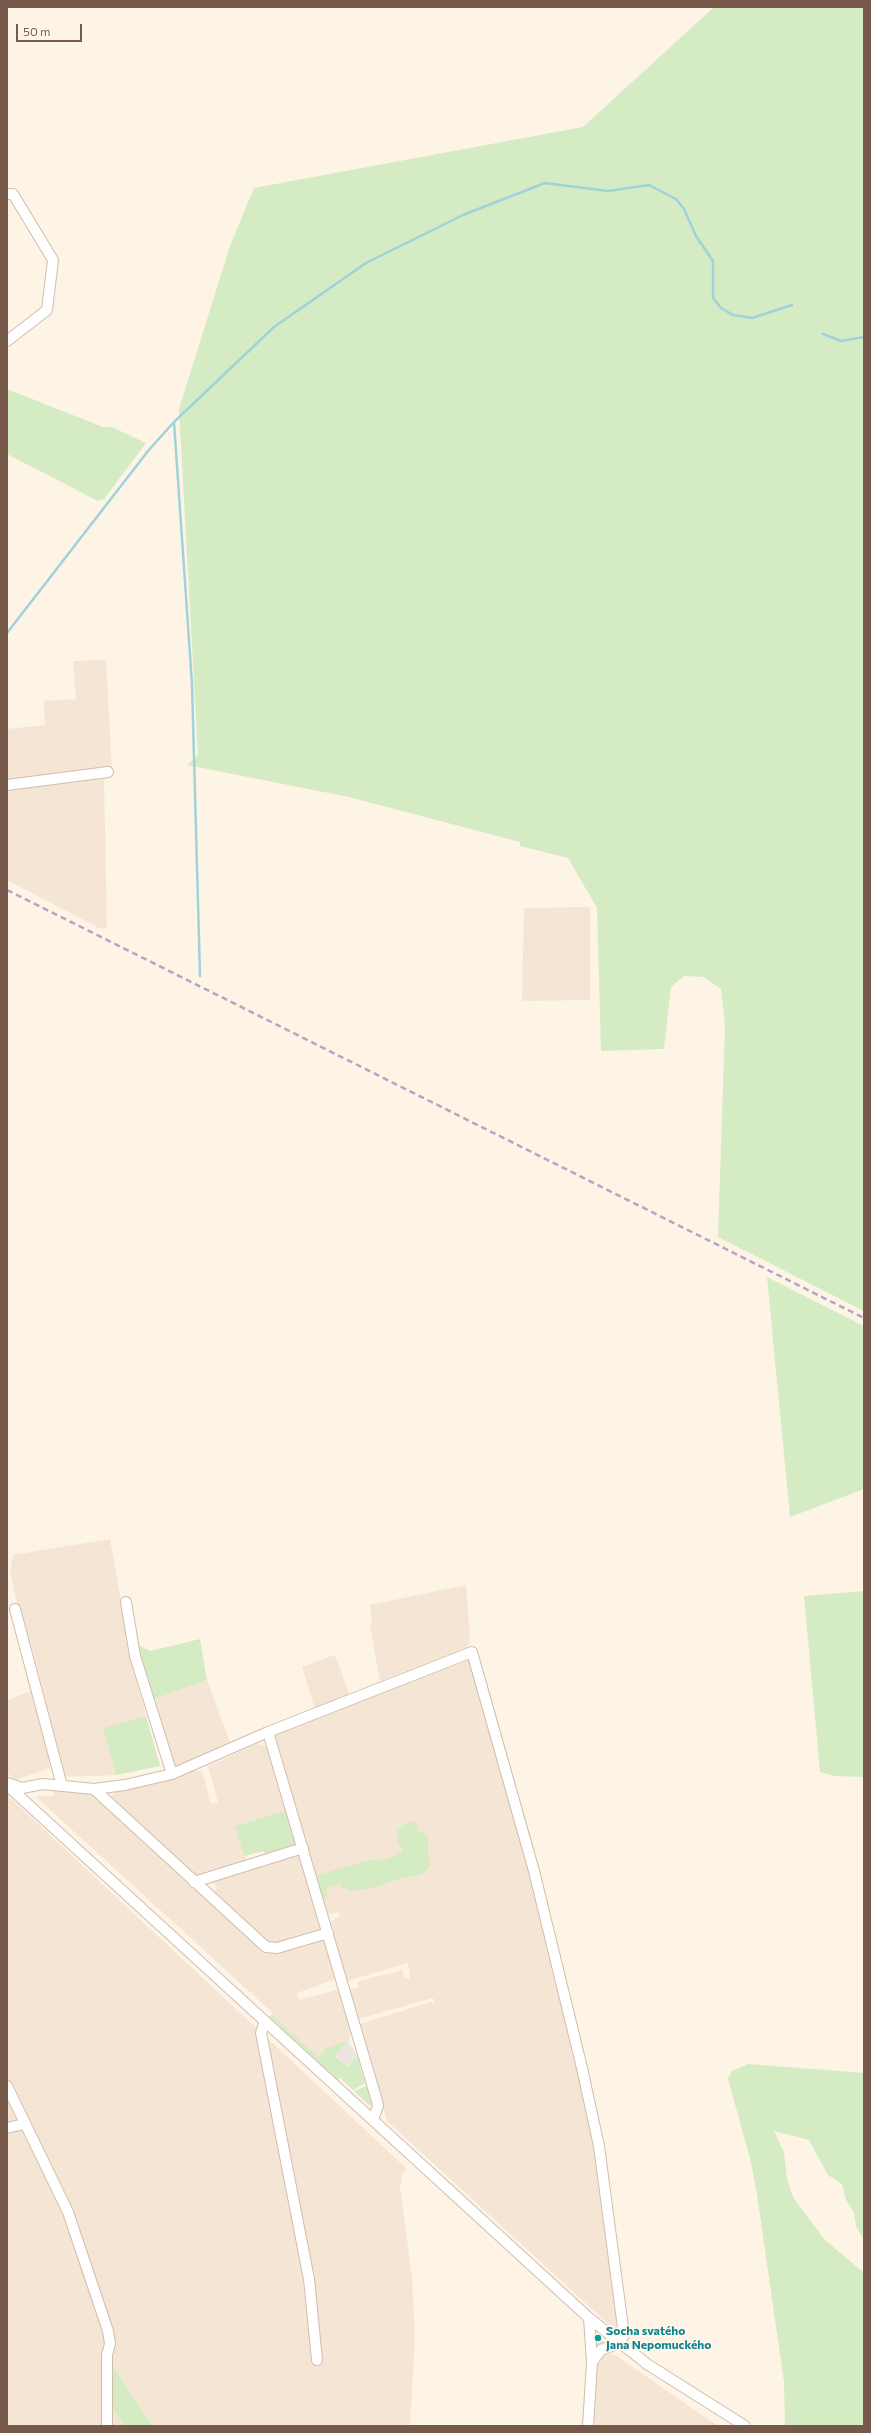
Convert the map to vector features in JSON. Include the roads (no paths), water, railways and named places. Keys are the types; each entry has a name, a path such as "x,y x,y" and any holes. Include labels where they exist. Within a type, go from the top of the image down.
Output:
{"street":[{"path":"7,342 47,310 54,260 10,194"},
{"path":"7,785 108,772"},
{"path":"126,1602 135,1656 172,1774"},
{"path":"16,1609 62,1786"},
{"path":"7,1784 22,1788 43,1784 94,1789 125,1785 172,1774 268,1732 472,1652 534,1871 582,2068 599,2146 624,2335 619,2343 601,2350 592,2362"},
{"path":"268,1732 377,2101 376,2113 373,2119"},
{"path":"7,1784 590,2318 619,2343 745,2426"},
{"path":"94,1789 266,1947 277,1948 328,1933"},
{"path":"194,1882 303,1848"},
{"path":"265,2021 261,2033 309,2279 317,2360"},
{"path":"7,2086 24,2124 68,2212 108,2331 110,2344 107,2355 108,2425"},
{"path":"7,2128 24,2124"},
{"path":"588,2426 592,2362 590,2318"}],"waterway":[{"path":"7,633 148,451 174,422 274,327 366,263 463,215 545,183 608,191 649,185 676,199 684,209 696,236 713,261 713,298 721,308 733,315 752,318 792,305"},
{"path":"823,334 841,341 864,337"},
{"path":"174,422 192,684 200,976"}],"railway":[{"path":"7,890 864,1318"}],"place":[{"name":"Socha svatého Jana Nepomuckého","path":"598,2338"}]}
